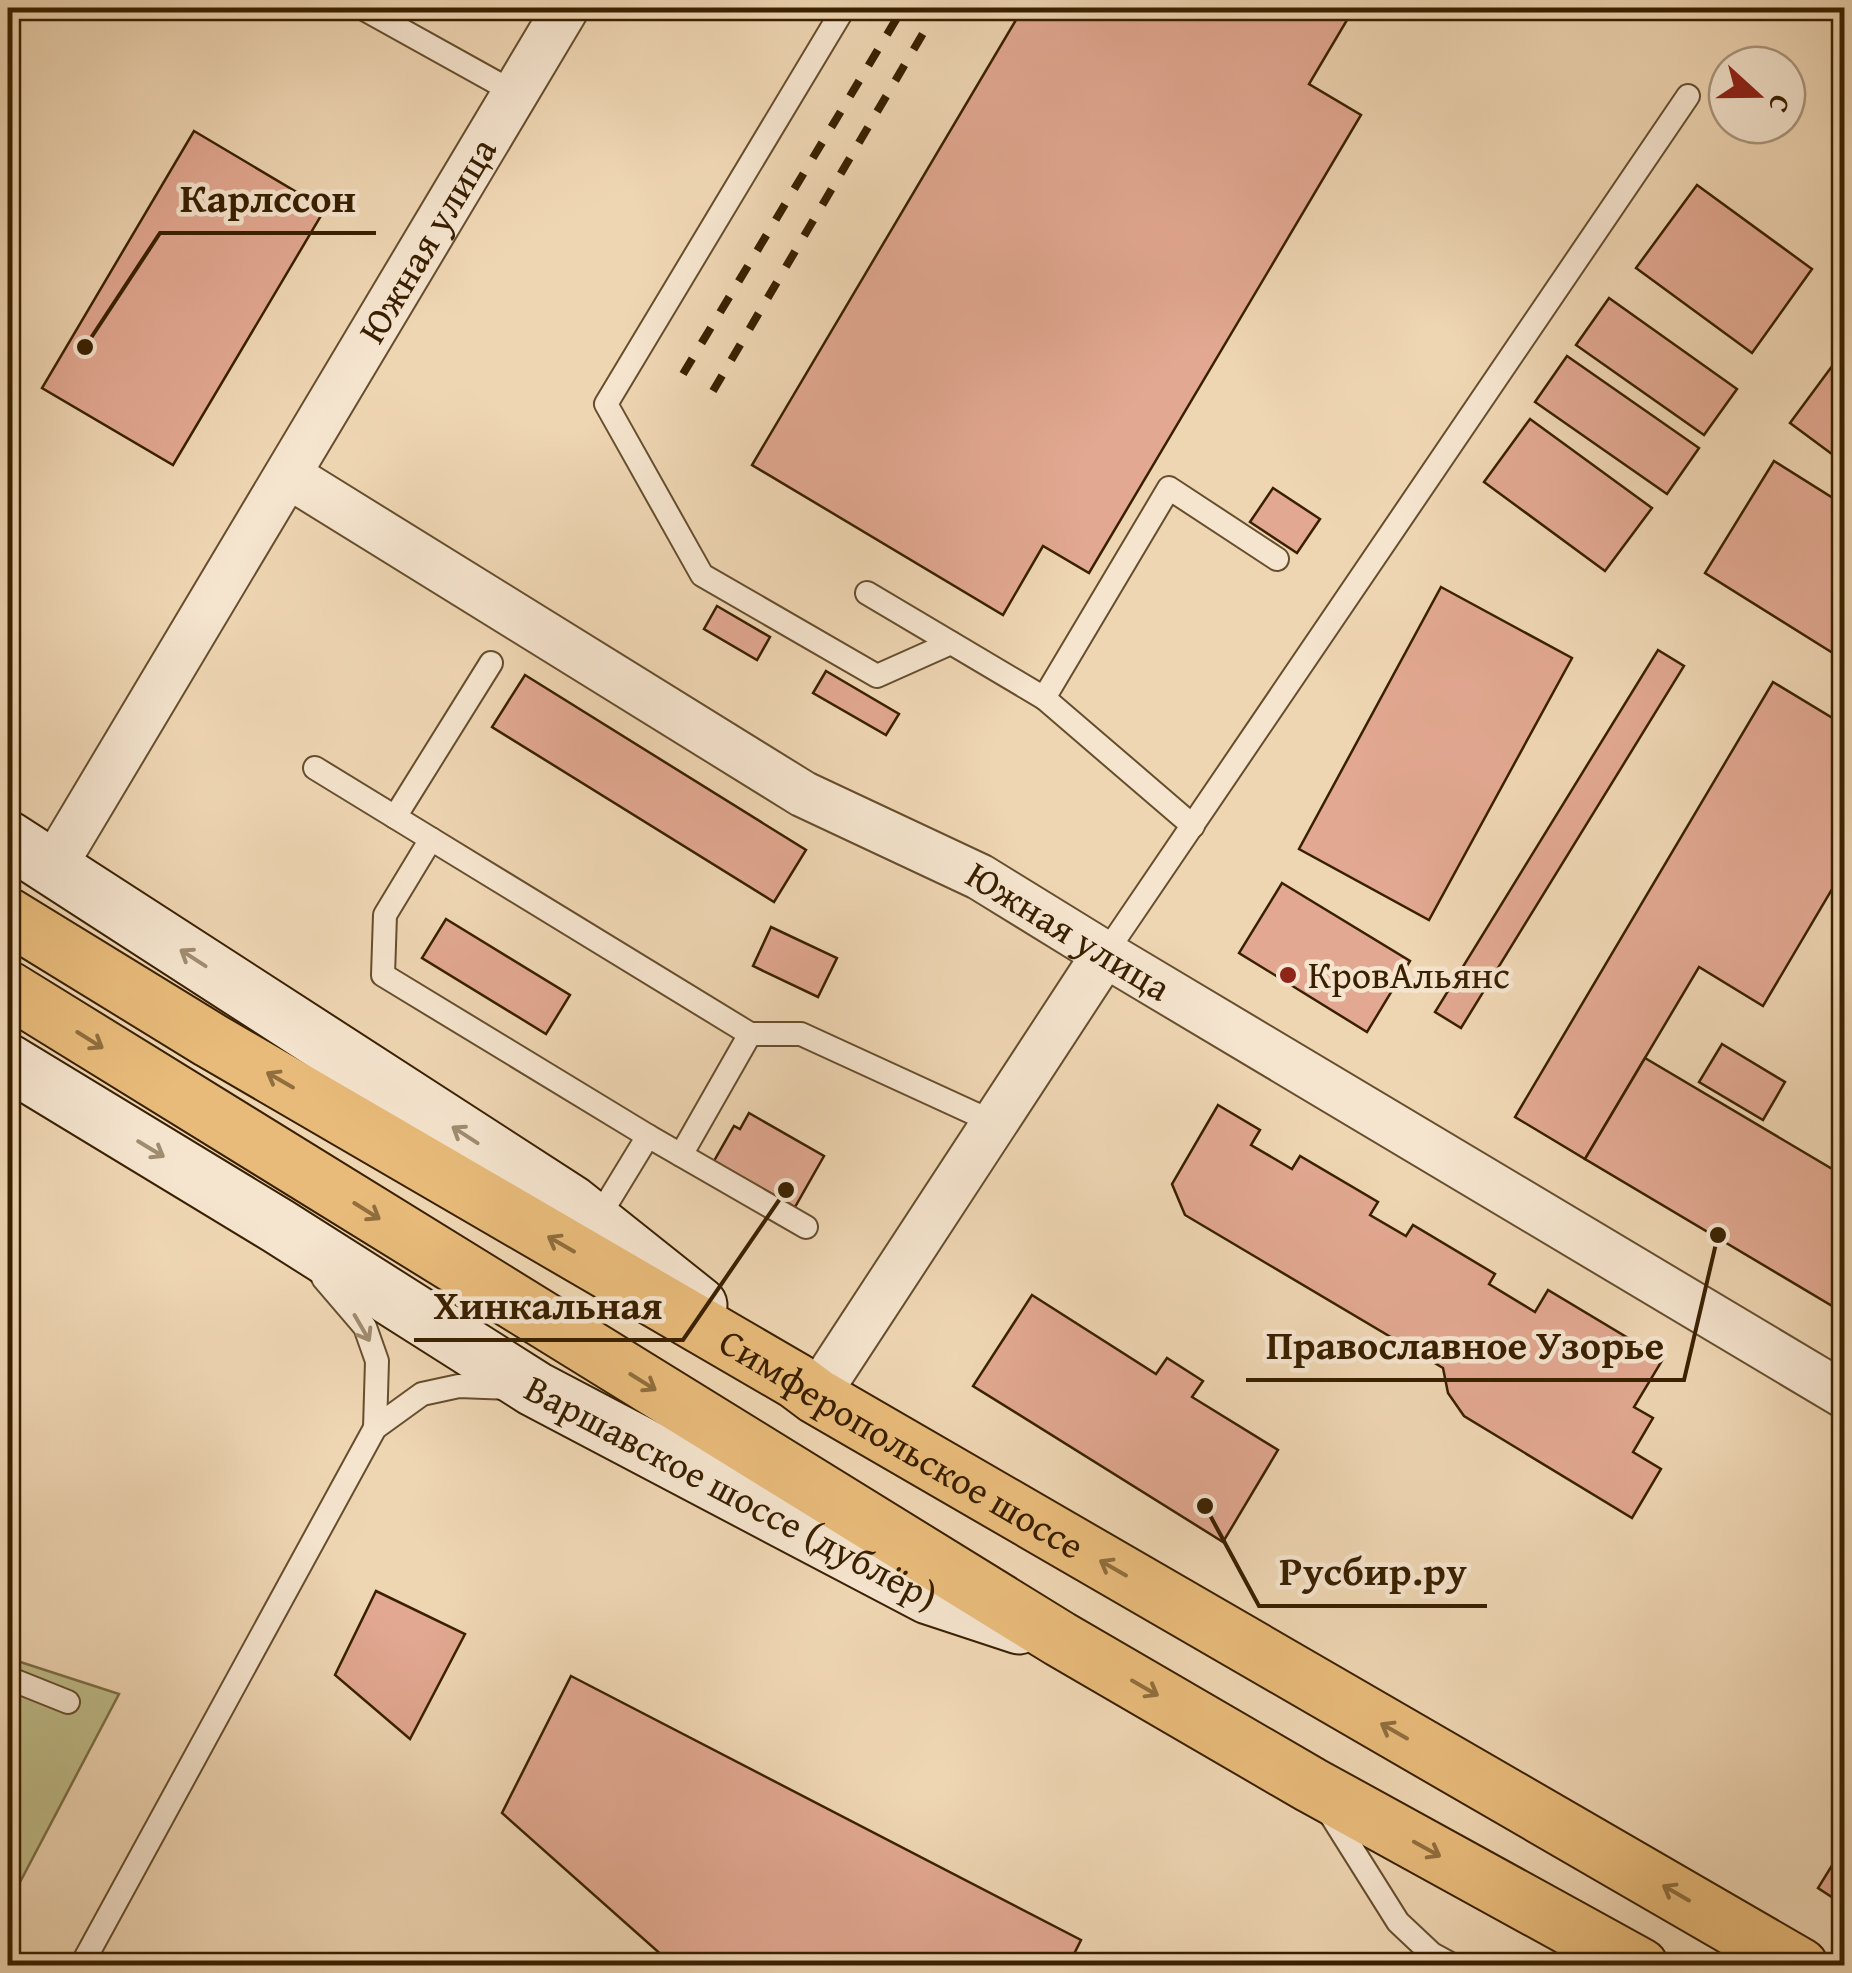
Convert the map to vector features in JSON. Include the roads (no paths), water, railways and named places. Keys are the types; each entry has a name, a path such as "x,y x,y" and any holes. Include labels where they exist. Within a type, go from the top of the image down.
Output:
{"main road":[{"path":"8,839 554,1192 806,1389"},
{"name":"Симферопольское шоссе","path":"8,916 210,1040 1800,1966"},
{"path":"8,989 1060,1639 1312,1785 1640,1966"},
{"name":"Варшавское шоссе (дублёр)","path":"8,1062 278,1226 535,1389 928,1596 1060,1639"}],"street":[{"name":"Южная улица","path":"54,867 566,8"},
{"name":"Южная улица","path":"288,475 802,794 980,877 1844,1395"},
{"path":"806,1389 995,1122 1105,954"}],"lane":[{"path":"362,8 515,93"},
{"path":"844,8 606,404 702,575 877,676 951,643"},
{"path":"1105,954 1688,96"},
{"path":"1044,698 1168,488 1277,559"},
{"path":"867,593 1044,698 1192,826"},
{"path":"395,817 491,663"},
{"path":"315,768 750,1034 801,1034 995,1122"},
{"path":"431,839 385,915 383,974 681,1156 806,1227"},
{"path":"681,1156 750,1034"},
{"path":"595,1223 648,1136"},
{"path":"278,1226 366,1327 377,1361 375,1428"},
{"path":"81,1966 375,1428 422,1394 459,1386 535,1389"},
{"path":"8,1678 68,1702"},
{"path":"1312,1785 1398,1922 1432,1954 1454,1966"}],"railway":[{"path":"683,374 903,8"},
{"path":"713,391 938,8"}],"place":[{"name":"Карлссон","path":"85,347"},
{"name":"КровАльянс","path":"1288,975"},
{"name":"Хинкальная","path":"786,1190"},
{"name":"Православное Узорье","path":"1718,1235"},
{"name":"Русбир.ру","path":"1205,1506"}]}
